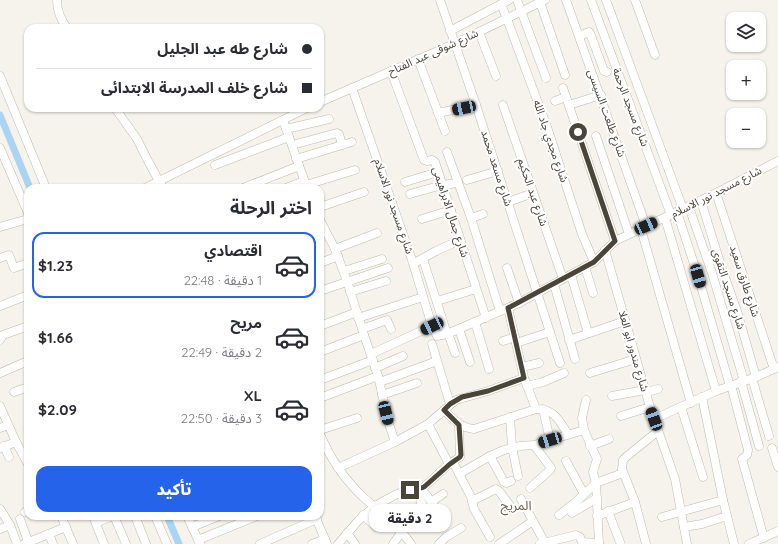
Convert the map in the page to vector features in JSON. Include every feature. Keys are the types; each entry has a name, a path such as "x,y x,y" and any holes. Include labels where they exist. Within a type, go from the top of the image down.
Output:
{"street":[{"path":"57,0 57,9 64,24"},
{"name":"شارع مسعد محمد","path":"440,0 498,171 560,363"},
{"name":"شارع شوقى عبد الفتاح","path":"450,31 509,0"},
{"path":"518,0 546,78"},
{"name":"شارع طلعت السيسى","path":"566,0 601,95 644,227 691,403"},
{"name":"شارع مسجد الرحمة","path":"591,0 677,212"},
{"path":"606,0 629,64 698,276 731,386 748,450 747,455 742,459 766,536 771,544"},
{"path":"635,0 655,55"},
{"path":"543,1 565,75"},
{"name":"شارع شوقى عبد الفتاح","path":"324,100 454,44 543,1"},
{"name":"شارع مجدي جاد الله","path":"501,4 547,128 582,234 594,262"},
{"path":"479,32 496,76"},
{"path":"579,36 590,32 604,71 607,72"},
{"path":"418,59 445,131"},
{"name":"شارع جمال الابراهيمى","path":"391,71 423,159 425,161 434,161 486,318"},
{"path":"0,76 44,184"},
{"name":"شارع مسجد نور الاسلام","path":"352,88 412,260 432,326"},
{"path":"563,88 615,241"},
{"path":"555,101 567,101 601,95"},
{"path":"438,113 476,105"},
{"name":"شارع عبد الحكيم","path":"503,105 533,193 588,333"},
{"path":"118,112 137,139 160,184"},
{"path":"163,184 299,112"},
{"path":"215,165 289,137 329,119"},
{"path":"283,120 306,184"},
{"path":"289,137 337,133 339,134 342,145"},
{"path":"596,136 629,234"},
{"path":"251,184 298,162 352,142"},
{"path":"0,150 4,166 24,205"},
{"path":"447,152 516,340 524,378 540,409 550,440"},
{"name":"شارع مسجد نور الاسلام","path":"447,333 519,303 594,262 615,241 701,201 778,161"},
{"path":"309,184 355,170"},
{"path":"467,180 498,171"},
{"path":"405,182 438,172"},
{"path":"410,194 442,185 458,183"},
{"path":"324,206 364,192"},
{"path":"508,202 533,193"},
{"name":"شارع طارق سعيد","path":"716,193 776,368"},
{"name":"شارع مسجد التقوى","path":"701,201 737,311 748,379"},
{"path":"422,219 451,210"},
{"path":"677,212 712,273 769,436"},
{"path":"677,212 716,391"},
{"path":"470,218 482,214"},
{"path":"0,227 24,219"},
{"path":"324,228 344,271 379,379 389,424 395,442"},
{"path":"324,260 377,233"},
{"path":"412,260 416,262 460,240"},
{"name":"شارع مندور ابو العلا","path":"605,250 645,391 675,479 687,544"},
{"path":"0,258 9,255 14,268 24,264"},
{"path":"344,271 382,259"},
{"path":"423,259 436,301 455,353"},
{"path":"585,267 593,293"},
{"path":"324,290 388,268"},
{"path":"508,268 519,303"},
{"path":"698,276 722,269"},
{"path":"350,292 386,281"},
{"path":"554,284 574,359"},
{"path":"436,301 476,289"},
{"path":"1,305 24,296"},
{"path":"324,325 423,297"},
{"path":"324,350 387,320 391,329"},
{"path":"569,340 625,321"},
{"path":"475,322 490,369"},
{"path":"373,361 432,326 437,336 447,333"},
{"path":"0,340 2,336 24,327"},
{"path":"459,329 470,362"},
{"path":"503,341 516,340 550,332"},
{"path":"432,344 450,404"},
{"path":"324,379 373,361 403,356"},
{"path":"590,373 636,359"},
{"path":"324,397 437,361"},
{"path":"522,366 539,363"},
{"path":"0,373 24,364"},
{"path":"654,419 716,391 776,368"},
{"path":"527,386 543,382 564,373"},
{"path":"338,468 395,442 428,424 450,404 462,397 488,391 524,378"},
{"path":"748,379 760,446"},
{"path":"382,395 417,382"},
{"path":"14,392 24,388"},
{"path":"612,396 658,389"},
{"path":"702,397 723,500 734,544"},
{"path":"521,499 542,543 576,535 580,536 582,542 599,544 596,483 593,469 597,459 584,430 583,411 586,400"},
{"path":"0,406 4,427 16,442 24,457"},
{"path":"621,416 650,407"},
{"path":"681,407 704,477"},
{"path":"444,410 459,425 474,429 540,409 556,416 568,434"},
{"path":"510,417 512,447 518,476"},
{"path":"324,429 357,418"},
{"path":"428,424 459,474 472,501 474,509 490,537"},
{"path":"338,544 364,515 375,506 407,490 418,489 460,457 459,425"},
{"path":"459,474 490,456 512,447 534,445 584,430"},
{"path":"646,544 635,502 623,473 622,464 626,457 658,431"},
{"path":"590,446 609,439"},
{"path":"9,457 2,447 16,442"},
{"path":"324,442 338,468 356,490 402,531 411,544"},
{"path":"530,488 551,468 534,445"},
{"path":"772,448 778,467"},
{"path":"490,456 504,482 508,483 511,481"},
{"path":"566,460 584,494"},
{"path":"559,515 596,483 623,473"},
{"path":"418,489 438,510"},
{"path":"418,489 421,504 434,525"},
{"path":"472,501 496,489 499,490 511,507"},
{"path":"431,502 443,494"},
{"path":"572,513 597,498"},
{"path":"662,517 723,500"},
{"path":"597,516 635,502"},
{"path":"393,544 421,504"},
{"path":"0,509 10,525 17,544"},
{"path":"608,511 620,542"},
{"path":"364,515 376,527"},
{"path":"684,527 702,524 727,516"},
{"path":"25,520 28,543 66,527"},
{"path":"62,520 73,544"},
{"path":"95,520 104,544"},
{"path":"115,520 126,544"},
{"path":"137,520 146,544"},
{"path":"157,520 167,544"},
{"path":"189,520 199,542 248,520"},
{"path":"192,527 209,520"},
{"path":"260,544 310,520"},
{"path":"312,544 326,541 317,520"},
{"path":"499,544 532,521"},
{"path":"0,529 10,525"},
{"path":"441,543 451,533 461,528"},
{"path":"750,544 778,531"},
{"path":"347,533 355,544"},
{"path":"49,534 53,544"}],"waterway":[{"path":"0,115 28,184"},
{"path":"169,520 179,544"}],"district":[{"name":"المريج","path":"516,505"}],"route":[{"path":"410,490 424,487 461,455 459,425 444,410 450,404 462,397 488,391 524,378 508,308 594,262 615,241 578,132"}]}
